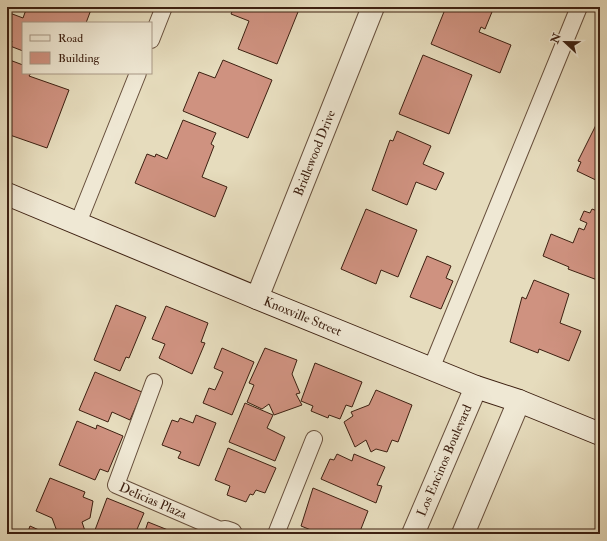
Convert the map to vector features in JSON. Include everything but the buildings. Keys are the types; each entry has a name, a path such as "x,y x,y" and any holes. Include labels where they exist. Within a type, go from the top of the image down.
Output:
{"street":[{"name":"Bridlewood Drive","path":"256,298 373,7"},
{"name":"Knoxville Street","path":"7,194 431,369 476,387 519,401 600,434"},
{"name":"Los Encinos Boulevard","path":"413,534 476,387"},
{"path":"463,534 519,401"}],"lane":[{"path":"152,37 164,7"},
{"path":"431,369 578,7"},
{"path":"78,223 138,74"},
{"name":"Delicias Plaza","path":"154,382 116,485 227,533"},
{"path":"276,534 314,440"}]}
